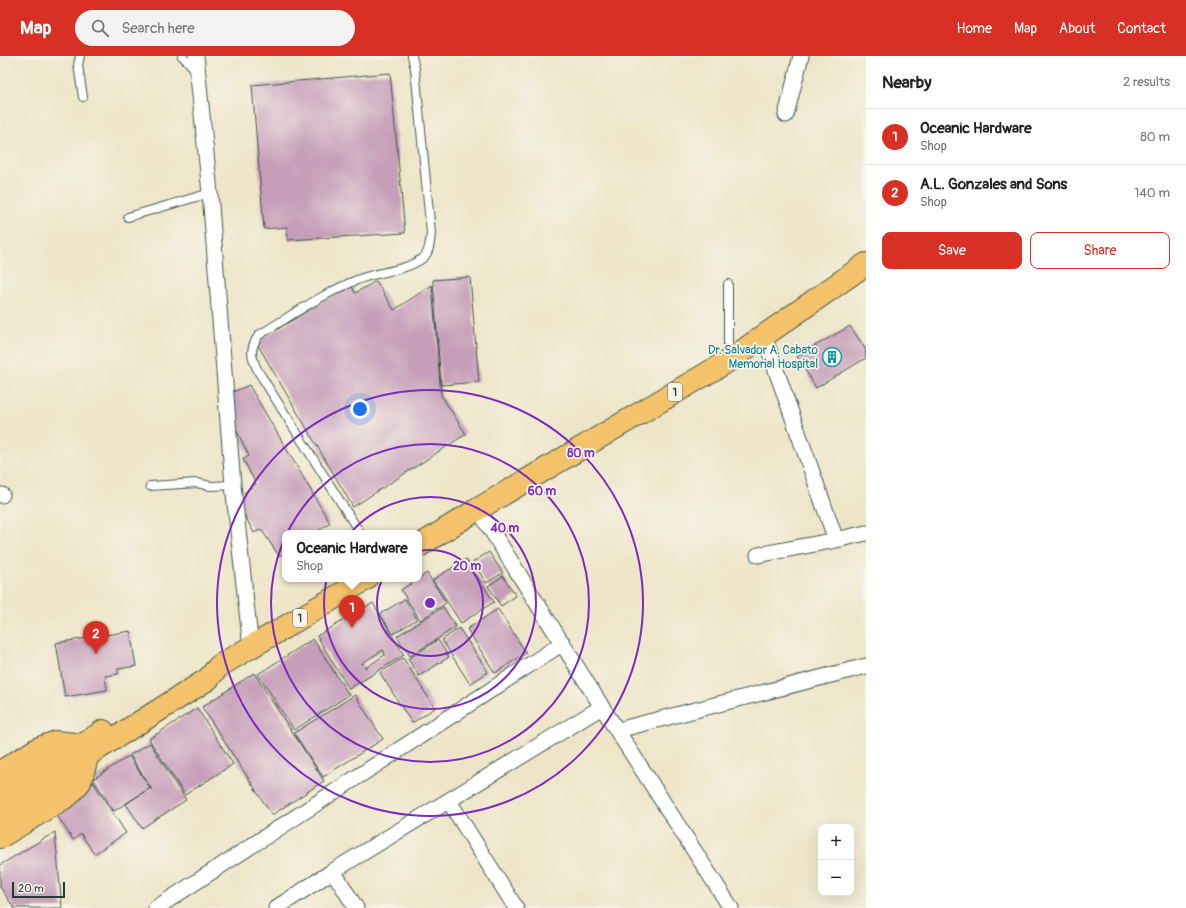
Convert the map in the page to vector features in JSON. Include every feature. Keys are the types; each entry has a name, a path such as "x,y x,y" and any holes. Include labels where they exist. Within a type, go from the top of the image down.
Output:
{"main road":[{"name":"1","path":"422,544 478,509 728,361 866,264"},
{"name":"1","path":"235,657 361,582"},
{"path":"0,794 49,763 86,750 208,679 235,657"},
{"path":"0,772 39,748 56,742 86,750"},
{"path":"0,814 59,778 86,750"},
{"path":"0,837 69,795 80,782 86,750"}],"street":[{"path":"196,56 210,193 233,485 235,657"},
{"path":"786,115 801,56"},
{"path":"764,336 836,540"},
{"path":"478,509 602,707 618,730 725,906"},
{"path":"758,555 836,540 866,532"},
{"path":"156,908 563,643"},
{"path":"618,730 866,666"},
{"path":"276,908 333,871 602,707"},
{"path":"449,801 516,908"},
{"path":"333,871 356,908"}],"lane":[{"path":"80,56 78,65 83,97"},
{"path":"182,56 197,71"},
{"path":"358,530 258,371 254,362 252,344 259,335 334,290 359,279 415,263 424,257 428,251 431,233 415,69 412,56"},
{"path":"128,217 210,193"},
{"path":"728,284 728,361"},
{"path":"150,486 197,483 211,486 233,485"}],"building":[{"path":"390,73 405,233 288,240 287,227 264,229 252,85"},
{"path":"470,277 479,382 441,385 433,280"},
{"path":"376,281 394,310 432,285 441,395 466,434 353,507 256,342 351,284 355,293"},
{"name":"Dr. Salvador A. Cabato Memorial Hospital","path":"850,326 866,350 866,358 816,388 797,356"},
{"path":"249,385 330,523 320,530 282,530 282,554 279,556 261,529 254,533 236,499 256,484 243,459 249,456 235,427 231,393"},
{"path":"489,552 503,573 486,583 473,562"},
{"path":"466,559 494,602 461,623 433,580"},
{"path":"427,573 446,603 420,620 401,590 413,582 422,582 422,576"},
{"path":"503,576 516,596 501,606 488,586"},
{"path":"405,599 417,619 393,634 380,614"},
{"path":"373,603 404,655 349,689 317,636","holes":["383,650 385,655 365,668 362,663"]},
{"path":"443,607 456,627 410,656 397,636"},
{"path":"498,609 526,653 495,673 467,629"},
{"path":"459,628 488,672 470,684 442,640"},
{"path":"130,631 136,666 118,669 118,674 105,676 107,690 65,697 56,643"},
{"path":"313,639 349,695 294,730 258,674"},
{"path":"438,640 449,657 419,676 408,659"},
{"path":"403,658 435,708 412,723 380,673"},
{"path":"254,673 324,781 272,815 202,707"},
{"path":"355,695 383,739 323,777 294,733"},
{"path":"197,708 233,764 185,795 149,739"},
{"path":"150,743 186,800 142,828 126,804 150,788 152,790 130,755"},
{"path":"129,756 150,788 114,811 93,779"},
{"path":"93,782 126,833 94,854 81,834 73,840 53,809"},
{"path":"55,832 62,908 14,908 0,887 0,865"}],"place":[{"name":"Dr. Salvador A. Cabato Memorial Hospital","path":"832,357"},
{"name":"Oceanic Hardware","path":"352,628"},
{"name":"A.L. Gonzales and Sons","path":"96,654"}]}
